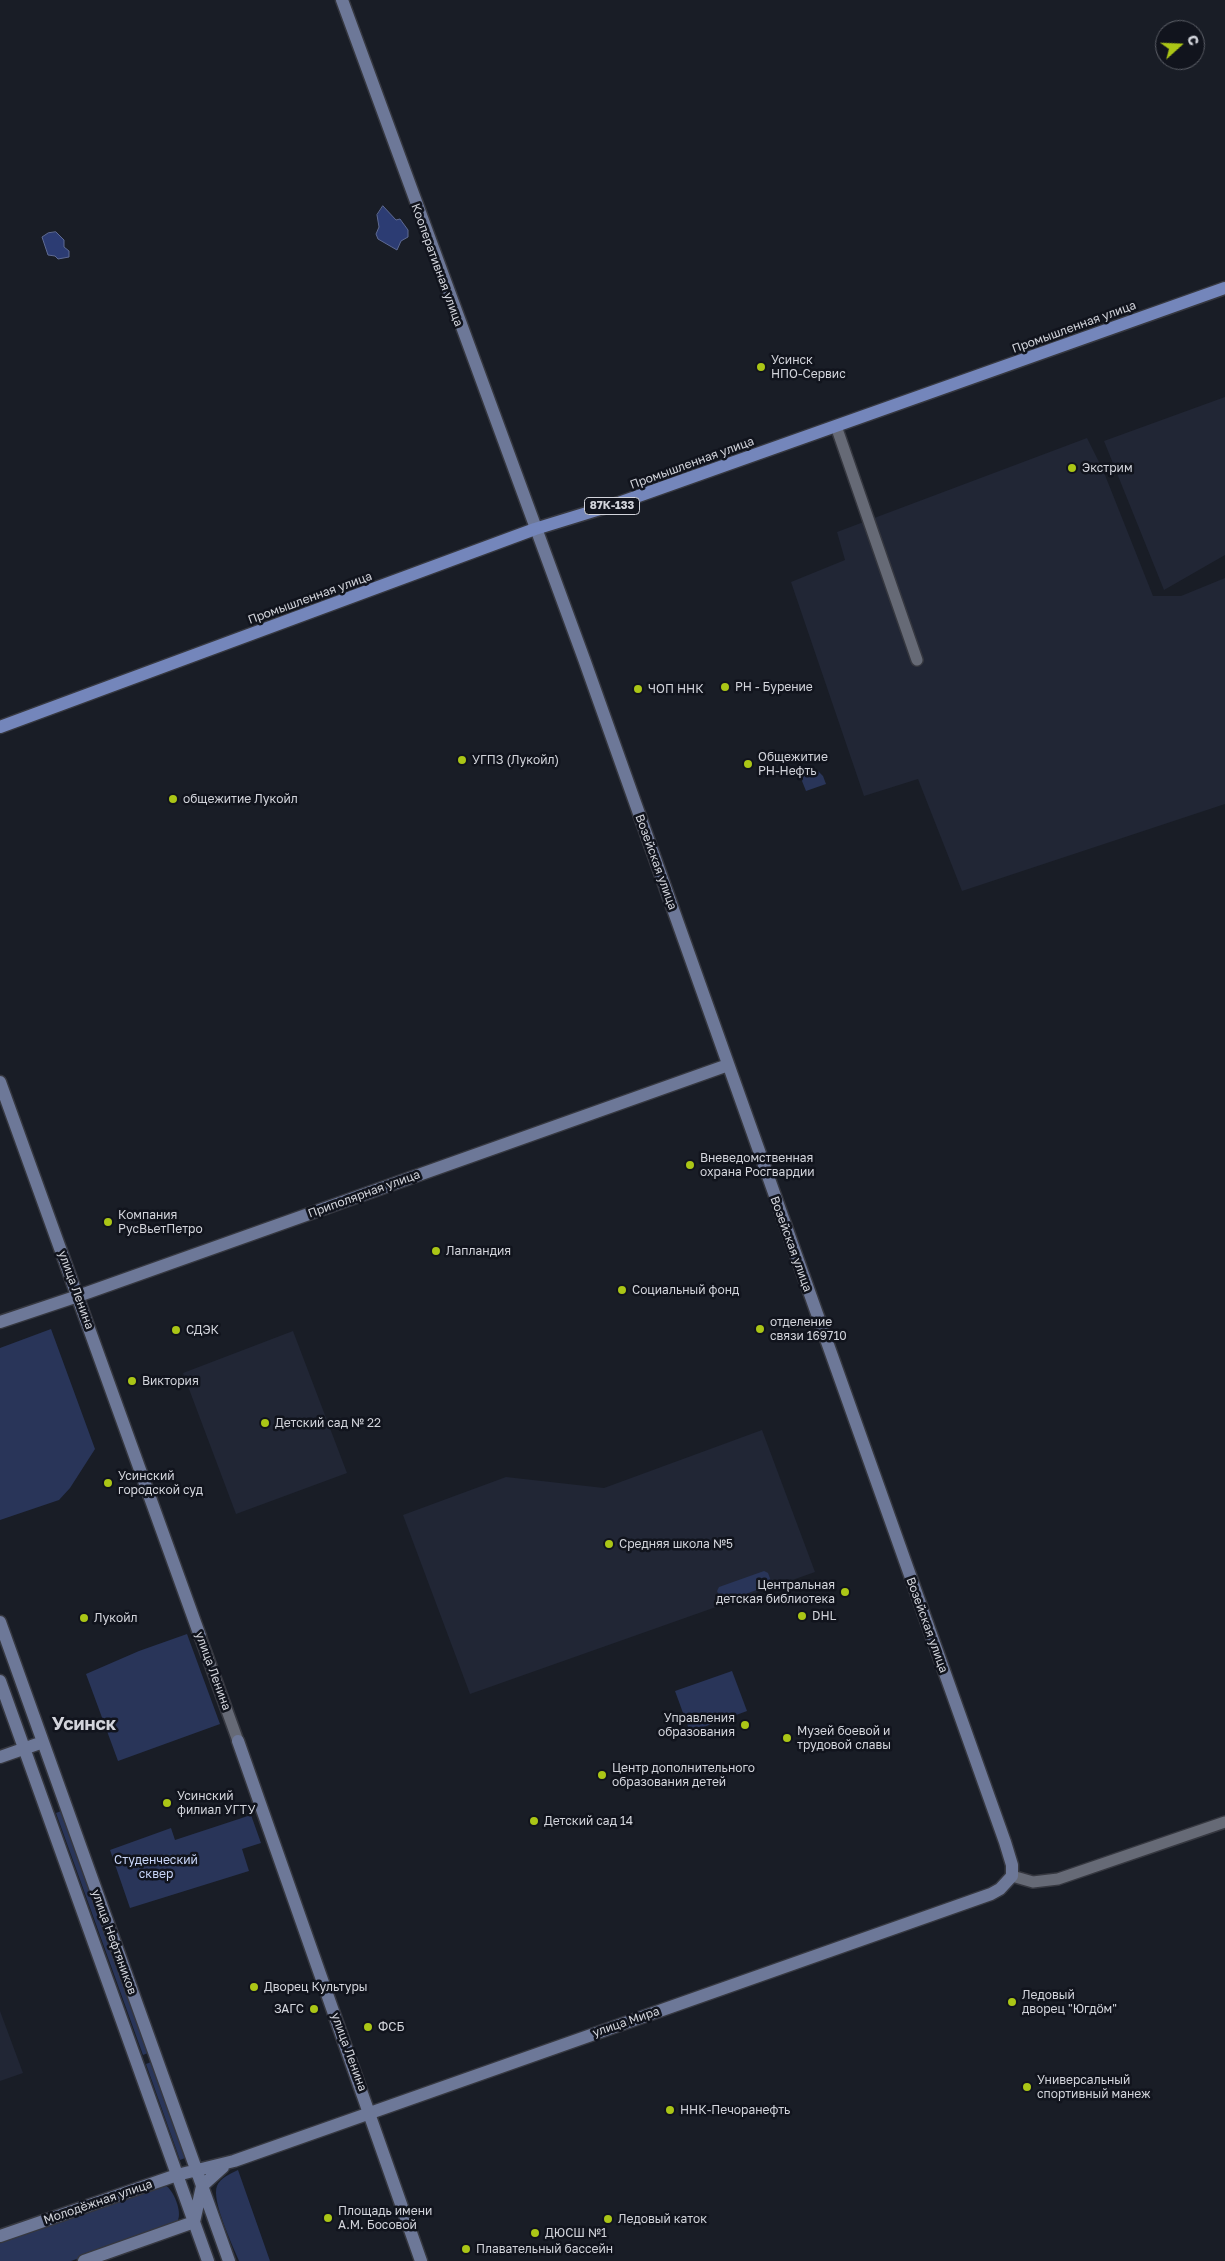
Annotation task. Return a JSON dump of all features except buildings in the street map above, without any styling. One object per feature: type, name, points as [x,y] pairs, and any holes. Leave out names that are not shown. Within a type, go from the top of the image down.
[{"type":"main road","name":"Кооперативная улица","points":[[342,0],[535,528]]},
{"type":"main road","name":"Промышленная улица","points":[[0,727],[535,528],[614,505],[1225,288]]},
{"type":"main road","name":"Возейская улица","points":[[535,528],[587,668],[1005,1842],[1012,1865],[1012,1876]]},
{"type":"main road","name":"Приполярная улица","points":[[0,1322],[728,1065]]},
{"type":"main road","name":"улица Ленина","points":[[0,1082],[200,1636]]},
{"type":"main road","name":"улица Нефтяников","points":[[0,1622],[229,2261]]},
{"type":"main road","name":"улица Нефтяников","points":[[0,1681],[208,2261]]},
{"type":"main road","name":"улица Ленина","points":[[238,1741],[371,2113],[421,2261]]},
{"type":"main road","points":[[0,1757],[43,1742]]},
{"type":"main road","name":"улица Мира","points":[[196,2170],[234,2161],[991,1894],[1007,1883],[1012,1876]]},
{"type":"main road","points":[[136,2062],[155,2055]]},
{"type":"main road","name":"улица Мира","points":[[202,2186],[215,2172],[234,2161]]},
{"type":"main road","name":"Молодёжная улица","points":[[0,2236],[177,2174],[196,2170]]},
{"type":"main road","points":[[84,2261],[194,2222],[202,2186]]},
{"type":"street","points":[[836,426],[917,660]]},
{"type":"street","name":"улица Ленина","points":[[200,1636],[238,1741]]},
{"type":"street","points":[[1012,1876],[1033,1882],[1058,1879],[1225,1822]]},
{"type":"shaded area","points":[[383,206],[396,220],[400,219],[408,230],[408,237],[401,241],[397,250],[378,239],[376,234],[379,227],[377,215]]},
{"type":"shaded area","points":[[56,232],[64,240],[64,247],[69,251],[69,257],[58,259],[55,256],[48,255],[42,237],[48,233]]},
{"type":"shaded area","points":[[1225,397],[1225,555],[1164,590],[1104,441]]},
{"type":"shaded area","points":[[1087,438],[1103,470],[1153,596],[1181,596],[1225,578],[1225,804],[962,891],[918,779],[864,796],[791,582],[845,560],[837,532]]},
{"type":"shaded area","name":"Детский сад № 22","points":[[293,1331],[347,1473],[236,1514],[183,1373]]},
{"type":"shaded area","name":"Средняя школа №5","points":[[762,1430],[815,1572],[470,1694],[403,1515],[506,1477],[604,1488]]},
{"type":"shaded area","points":[[0,2011],[23,2073],[0,2081]]},
{"type":"green space","points":[[818,771],[823,776],[826,784],[806,791],[802,781],[804,775]]},
{"type":"green space","points":[[51,1329],[95,1449],[70,1488],[59,1500],[0,1520],[0,1348]]},
{"type":"green space","points":[[764,1571],[768,1573],[771,1581],[770,1585],[724,1602],[721,1600],[717,1591],[719,1587]]},
{"type":"green space","points":[[187,1634],[220,1724],[118,1761],[86,1674],[139,1651]]},
{"type":"green space","points":[[732,1671],[747,1711],[690,1732],[675,1691]]},
{"type":"green space","points":[[61,1811],[148,2053],[143,2055],[56,1813]]},
{"type":"green space","name":"Студенческий сквер","points":[[251,1815],[261,1843],[242,1849],[249,1871],[130,1908],[110,1850],[171,1828],[175,1840]]},
{"type":"green space","points":[[151,2062],[185,2158],[180,2160],[146,2064]]},
{"type":"green space","points":[[238,2170],[270,2261],[239,2261],[220,2212],[216,2193],[218,2183]]},
{"type":"green space","points":[[165,2185],[174,2196],[179,2212],[178,2220],[170,2226],[71,2261],[0,2261],[0,2243]]},
{"type":"place","name":"Усинск НПО-Сервис","points":[[761,367]]},
{"type":"place","name":"Экстрим","points":[[1072,468]]},
{"type":"place","name":"РН - Бурение","points":[[725,687]]},
{"type":"place","name":"ЧОП ННК","points":[[638,689]]},
{"type":"place","name":"УГПЗ (Лукойл)","points":[[462,760]]},
{"type":"place","name":"Общежитие РН-Нефть","points":[[748,764]]},
{"type":"place","name":"общежитие Лукойл","points":[[173,799]]},
{"type":"place","name":"Вневедомственная охрана Росгвардии","points":[[690,1165]]},
{"type":"place","name":"Компания РусВьетПетро","points":[[108,1222]]},
{"type":"place","name":"Лапландия","points":[[436,1251]]},
{"type":"place","name":"Социальный фонд","points":[[622,1290]]},
{"type":"place","name":"отделение связи 169710","points":[[760,1329]]},
{"type":"place","name":"СДЭК","points":[[176,1330]]},
{"type":"place","name":"Виктория","points":[[132,1381]]},
{"type":"place","name":"Детский сад № 22","points":[[265,1423]]},
{"type":"place","name":"Усинский городской суд","points":[[108,1483]]},
{"type":"place","name":"Средняя школа №5","points":[[609,1544]]},
{"type":"place","name":"Центральная детская библиотека","points":[[845,1592]]},
{"type":"place","name":"DHL","points":[[802,1616]]},
{"type":"place","name":"Лукойл","points":[[84,1618]]},
{"type":"place","name":"Управления образования","points":[[745,1725]]},
{"type":"place","name":"Музей боевой и трудовой славы","points":[[787,1738]]},
{"type":"place","name":"Центр дополнительного образования детей","points":[[602,1775]]},
{"type":"place","name":"Усинский филиал УГТУ","points":[[167,1803]]},
{"type":"place","name":"Детский сад 14","points":[[534,1821]]},
{"type":"place","name":"Дворец Культуры","points":[[254,1987]]},
{"type":"place","name":"Ледовый дворец \"Югдӧм\"","points":[[1012,2002]]},
{"type":"place","name":"ЗАГС","points":[[314,2009]]},
{"type":"place","name":"ФСБ","points":[[368,2027]]},
{"type":"place","name":"Универсальный спортивный манеж","points":[[1027,2087]]},
{"type":"place","name":"ННК-Печоранефть","points":[[670,2110]]},
{"type":"place","name":"Площадь имени А.М. Босовой","points":[[328,2218]]},
{"type":"place","name":"Ледовый каток","points":[[608,2219]]},
{"type":"place","name":"ДЮСШ №1","points":[[535,2233]]},
{"type":"place","name":"Плавательный бассейн","points":[[466,2249]]},
{"type":"district","name":"Усинск","points":[[84,1724]]}]
